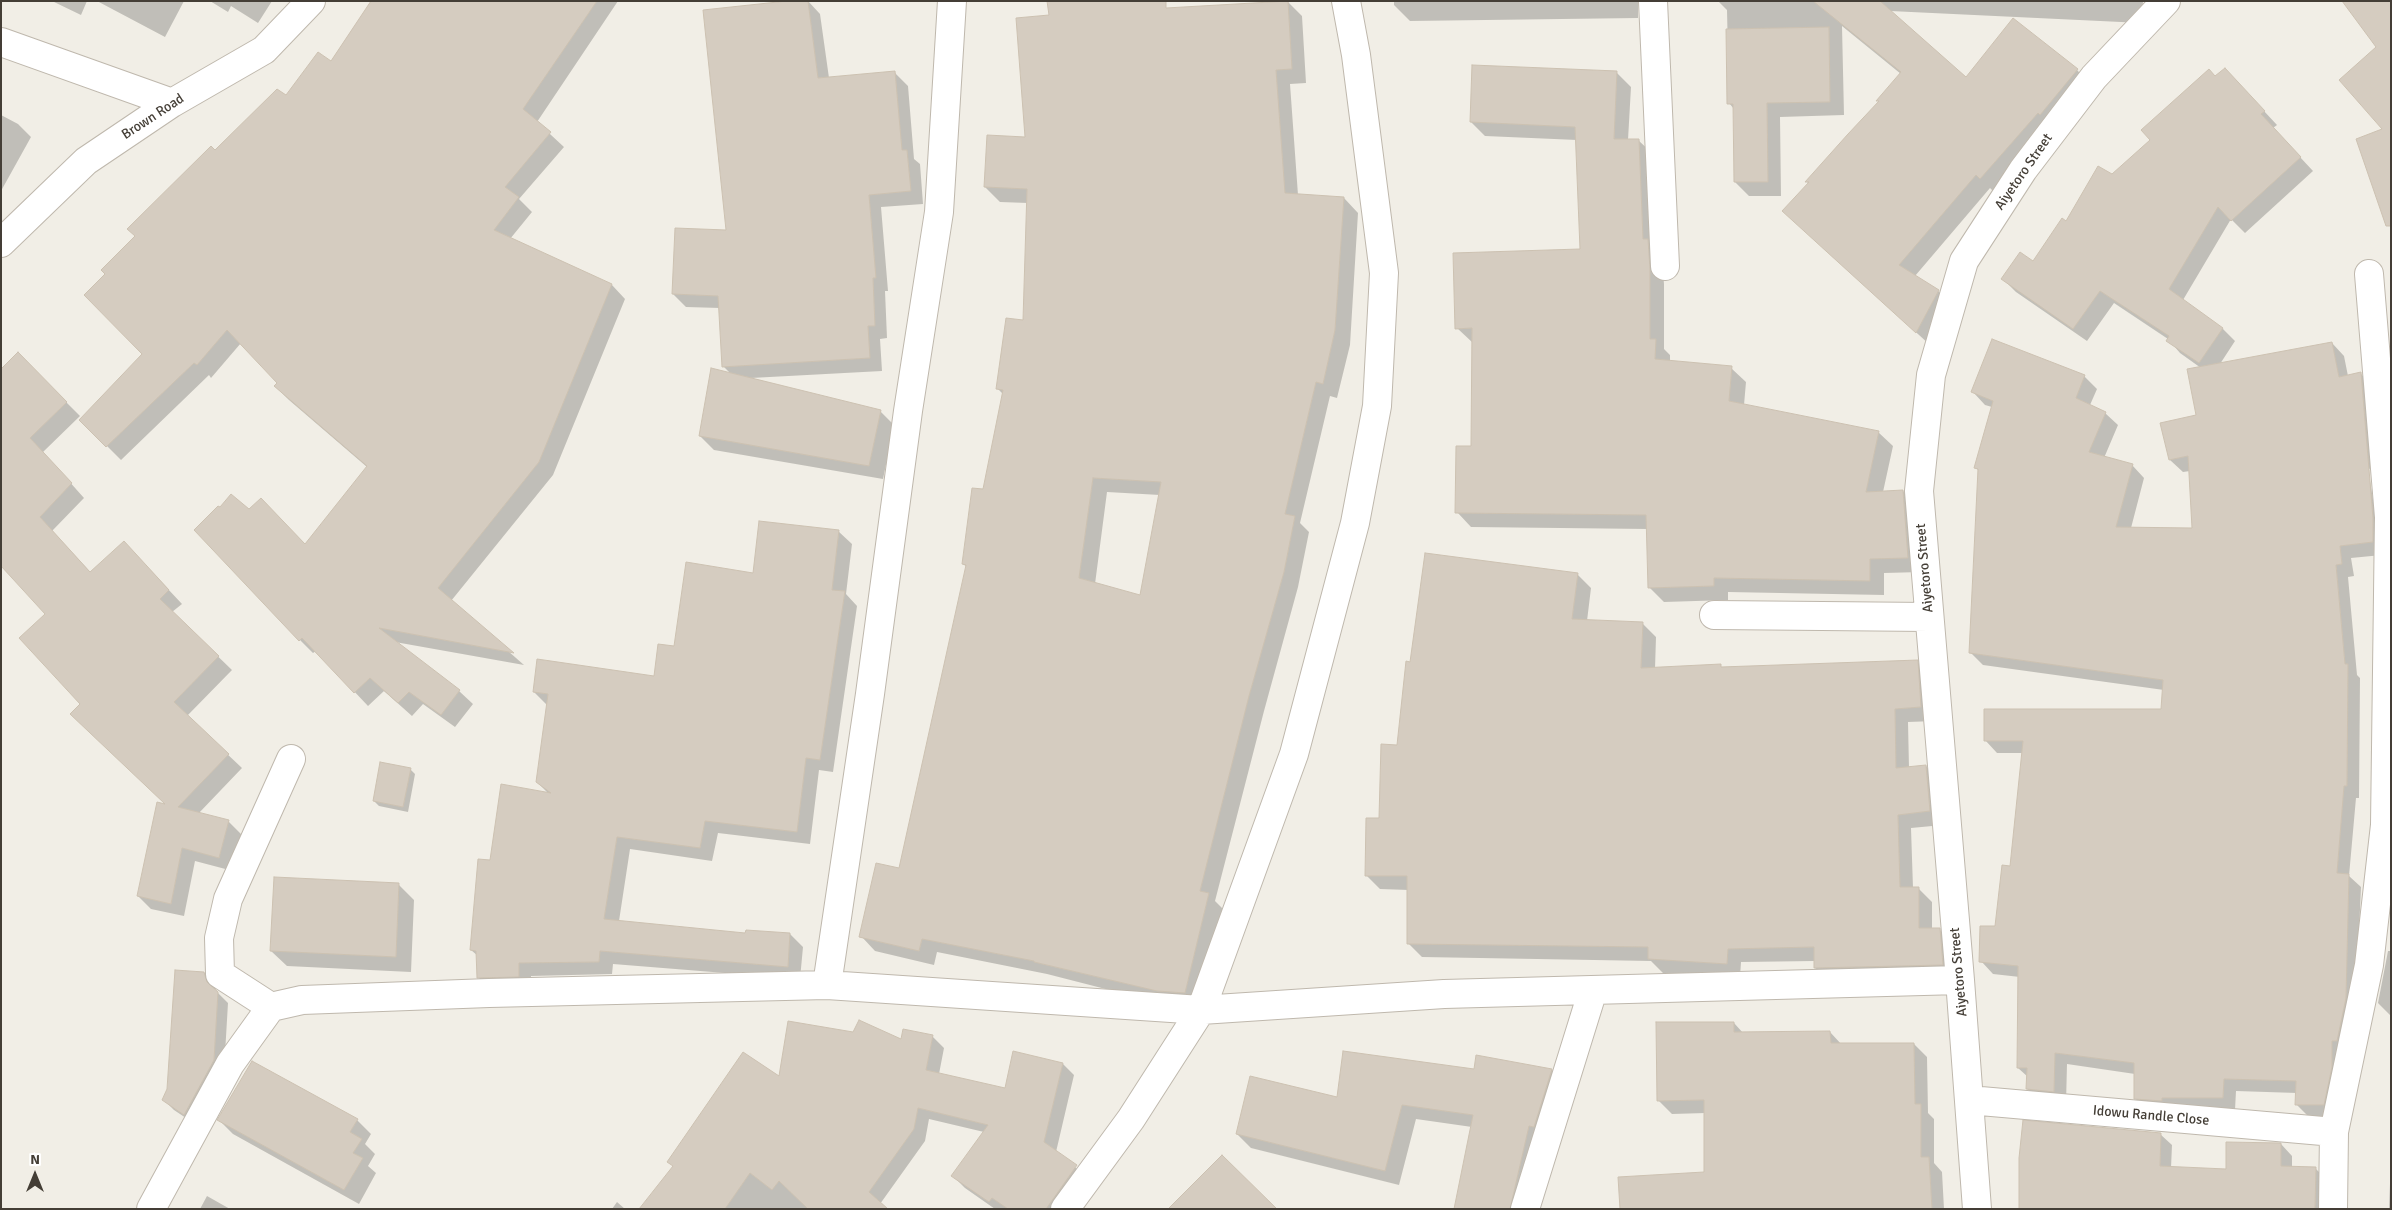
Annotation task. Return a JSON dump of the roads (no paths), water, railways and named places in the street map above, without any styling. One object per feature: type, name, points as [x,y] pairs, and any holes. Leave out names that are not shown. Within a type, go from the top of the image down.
[{"type":"street","name":"Brown Road","points":[[1,243],[86,161],[172,103],[264,50],[311,1]]},
{"type":"street","points":[[827,985],[870,694],[908,411],[939,212],[952,1]]},
{"type":"street","points":[[1065,1209],[1130,1119],[1201,1010],[1294,754],[1355,523],[1377,406],[1384,273],[1356,55],[1346,1]]},
{"type":"street","points":[[1653,1],[1665,266]]},
{"type":"street","name":"Aiyetoro Street","points":[[1977,1209],[1919,491],[1930,375],[1964,261],[2023,170],[2094,77],[2166,1]]},
{"type":"street","points":[[1,42],[172,103]]},
{"type":"street","points":[[2333,1209],[2334,1132],[2369,965],[2388,826],[2389,517],[2369,274]]},
{"type":"street","points":[[1714,615],[1929,617]]},
{"type":"street","points":[[271,1007],[220,974],[219,938],[228,900],[291,759]]},
{"type":"street","points":[[151,1209],[230,1064],[271,1007],[302,1000],[450,994],[827,985],[1201,1010],[1444,994],[1960,980]]},
{"type":"street","points":[[1525,1209],[1593,990]]},
{"type":"street","name":"Idowu Randle Close","points":[[1969,1100],[2334,1132]]}]
